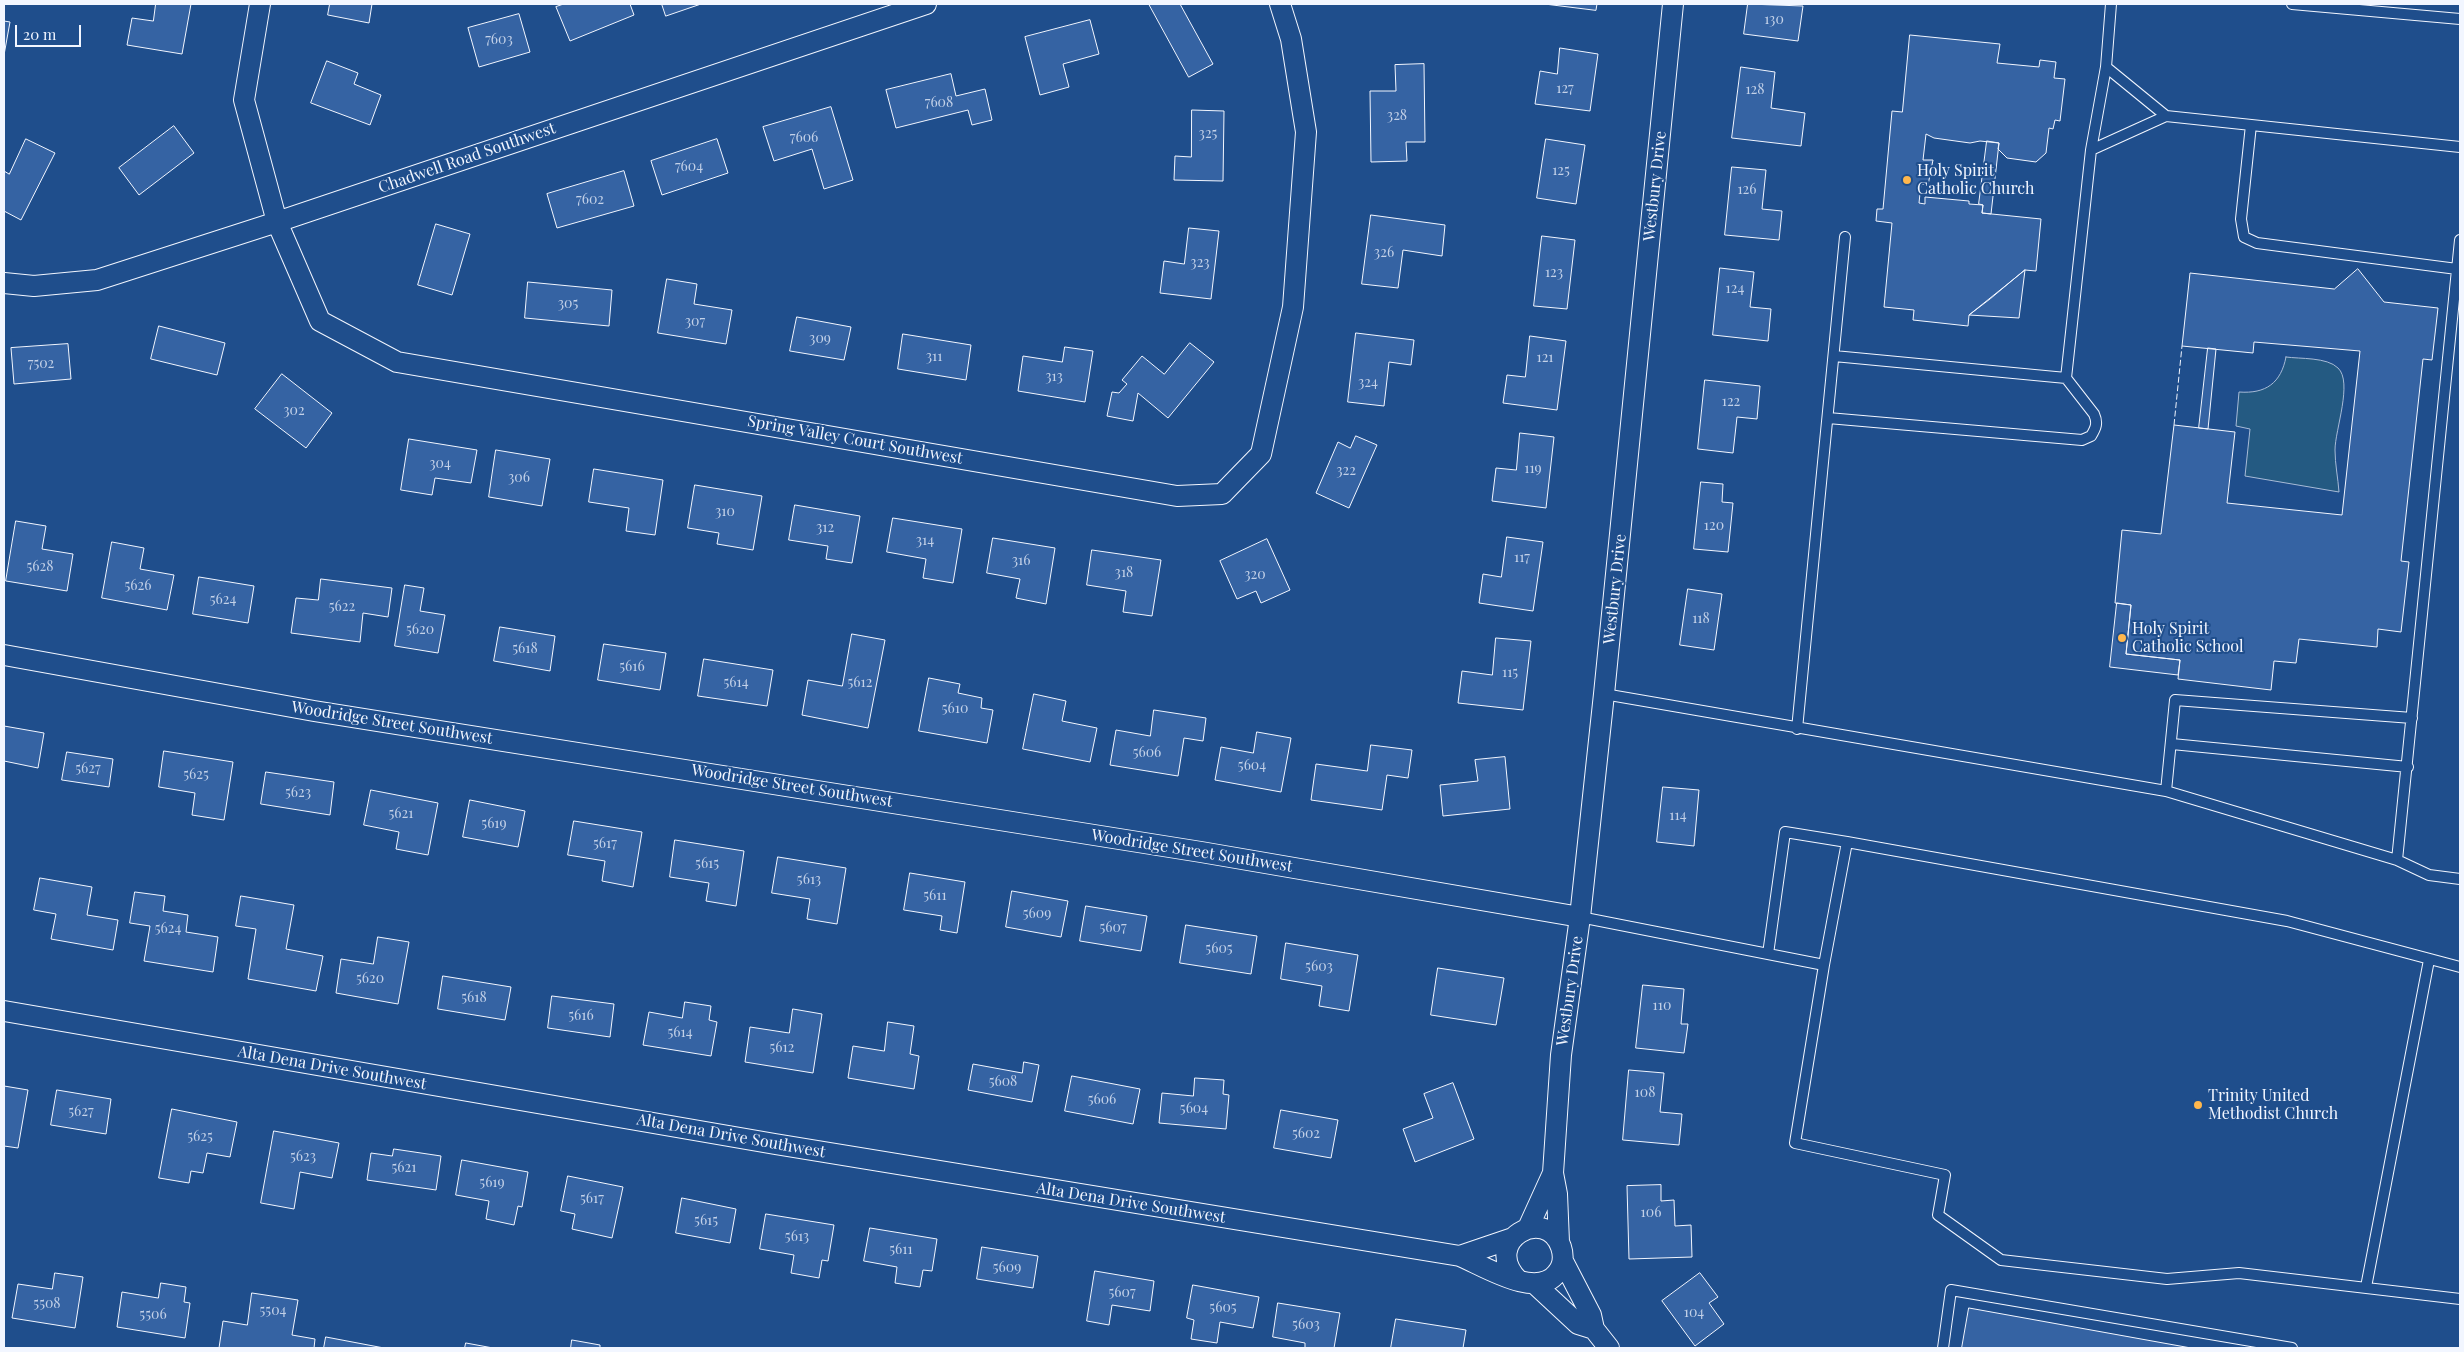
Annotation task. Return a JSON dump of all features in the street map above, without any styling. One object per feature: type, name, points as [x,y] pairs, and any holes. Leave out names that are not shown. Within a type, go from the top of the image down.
[{"type":"street","name":"Spring Valley Court Southwest","points":[[260,4],[244,100],[277,222],[320,321],[397,362],[1177,496],[1222,494],[1261,454],[1292,307],[1306,132],[1291,39],[1280,4]]},
{"type":"street","name":"Chadwell Road Southwest","points":[[4,283],[34,286],[97,280],[277,222],[926,4]]},
{"type":"street","name":"Westbury Drive","points":[[1609,1348],[1594,1329],[1591,1315],[1561,1252],[1557,1194],[1553,1173],[1561,1055],[1580,917],[1604,694],[1674,4]]},
{"type":"street","name":"Woodridge Street Southwest","points":[[4,655],[314,711],[1162,846],[1580,917]]},
{"type":"street","name":"Alta Dena Drive Southwest","points":[[4,1011],[756,1140],[1460,1256],[1527,1282]]},
{"type":"street","name":"Westbury Drive","points":[[1520,1233],[1553,1173]]},
{"type":"street","points":[[1546,1230],[1561,1252],[1554,1277],[1546,1283],[1527,1282],[1507,1264],[1506,1255],[1520,1233],[1546,1230]]},
{"type":"street","name":"Alta Dena Drive Southwest","points":[[1460,1256],[1520,1233]]},
{"type":"street","name":"Westbury Drive","points":[[1527,1282],[1578,1324],[1594,1329]]},
{"type":"lane","points":[[1828,418],[2082,440],[2091,436],[2096,426],[2094,414],[2066,378],[2091,150],[2106,67],[2111,4]]},
{"type":"lane","points":[[2292,4],[2460,20]]},
{"type":"lane","points":[[2106,67],[2166,116]]},
{"type":"lane","points":[[2091,150],[2166,116],[2460,147]]},
{"type":"lane","points":[[2252,125],[2240,219],[2244,237],[2257,243],[2457,269]]},
{"type":"lane","points":[[1797,728],[1845,237]]},
{"type":"lane","points":[[2397,860],[2408,767],[2460,240]]},
{"type":"lane","points":[[1834,356],[2066,378]]},
{"type":"lane","points":[[1604,694],[2166,791],[2397,860],[2429,875],[2460,879]]},
{"type":"lane","points":[[2166,791],[2176,700],[2412,718]]},
{"type":"lane","points":[[2172,744],[2408,767]]},
{"type":"lane","points":[[1768,954],[1785,832],[2287,921],[2460,967]]},
{"type":"lane","points":[[1847,842],[1824,965],[1795,1143],[1945,1175],[1938,1216],[2001,1260],[2167,1279],[2239,1273],[2366,1287],[2460,1300]]},
{"type":"lane","points":[[1580,917],[1824,965]]},
{"type":"lane","points":[[2366,1287],[2429,960]]},
{"type":"lane","points":[[1943,1348],[1951,1290],[2292,1348]]},
{"type":"shaded area","points":[[2286,357],[2327,362],[2338,368],[2342,375],[2344,395],[2335,450],[2339,492],[2245,476],[2250,429],[2236,426],[2239,392],[2257,391],[2271,385],[2280,374]]},
{"type":"building","points":[[156,4],[191,4],[182,54],[127,45],[132,18],[153,21]]},
{"type":"building","points":[[330,4],[372,4],[369,23],[328,15]]},
{"type":"building","points":[[564,4],[630,4],[634,15],[570,41],[556,7]]},
{"type":"building","points":[[662,4],[701,4],[666,16]]},
{"type":"building","points":[[1149,4],[1180,4],[1213,64],[1189,77]]},
{"type":"building","points":[[1545,4],[1597,4],[1596,10]]},
{"type":"building","points":[[1748,4],[1803,6],[1798,41],[1744,34]]},
{"type":"building","points":[[519,14],[530,52],[479,67],[468,28]]},
{"type":"building","points":[[1090,20],[1099,54],[1063,64],[1069,87],[1040,95],[1025,37]]},
{"type":"building","points":[[4,21],[10,22],[4,55]]},
{"type":"building","name":"Holy Spirit Catholic Church","points":[[1910,35],[2000,44],[1997,63],[2039,67],[2040,60],[2056,62],[2054,78],[2065,79],[2060,121],[2055,120],[2053,129],[2049,128],[2046,153],[2036,162],[2007,158],[1998,149],[1999,143],[1980,141],[1970,143],[1934,138],[1926,134],[1923,160],[1933,160],[1928,185],[1921,184],[1919,203],[1925,204],[1925,197],[1969,201],[1969,204],[1983,205],[1982,213],[2041,219],[2036,271],[2025,270],[1969,315],[1968,326],[1913,320],[1914,310],[1884,307],[1892,223],[1876,221],[1877,209],[1883,209],[1892,111],[1902,112]]},
{"type":"building","points":[[1560,48],[1598,54],[1590,111],[1535,104],[1540,71],[1557,74]]},
{"type":"building","points":[[327,61],[358,73],[354,84],[381,95],[370,125],[311,103]]},
{"type":"building","points":[[1424,64],[1425,142],[1406,142],[1407,161],[1371,162],[1370,91],[1396,91],[1395,65]]},
{"type":"building","points":[[1741,67],[1775,72],[1771,108],[1805,113],[1801,146],[1732,138]]},
{"type":"building","points":[[951,74],[956,96],[985,89],[992,120],[972,125],[968,110],[896,128],[886,90]]},
{"type":"building","points":[[831,107],[853,180],[824,189],[812,149],[774,161],[763,127]]},
{"type":"building","points":[[1192,110],[1224,111],[1223,181],[1174,180],[1175,156],[1191,157]]},
{"type":"building","points":[[174,126],[194,153],[139,195],[119,168]]},
{"type":"building","points":[[26,139],[55,153],[21,220],[4,211],[4,171],[9,174]]},
{"type":"building","points":[[717,139],[728,173],[662,195],[651,161]]},
{"type":"building","points":[[1546,139],[1585,145],[1576,204],[1537,198]]},
{"type":"building","points":[[1987,141],[1999,143],[1991,214],[1982,213],[1983,205],[1979,204]]},
{"type":"building","points":[[1732,167],[1766,170],[1762,209],[1782,211],[1779,240],[1725,235]]},
{"type":"building","points":[[624,171],[634,206],[557,228],[547,194]]},
{"type":"building","points":[[1371,215],[1445,225],[1442,256],[1403,250],[1398,288],[1362,284]]},
{"type":"building","points":[[436,224],[470,234],[452,295],[418,285]]},
{"type":"building","points":[[1189,228],[1219,231],[1211,299],[1160,293],[1164,261],[1184,264]]},
{"type":"building","points":[[1542,236],[1575,240],[1567,309],[1534,306]]},
{"type":"building","points":[[1720,268],[1754,272],[1750,307],[1771,309],[1768,341],[1713,335]]},
{"type":"building","points":[[2358,269],[2384,302],[2438,308],[2432,360],[2423,359],[2401,561],[2409,562],[2401,632],[2378,629],[2377,647],[2299,639],[2296,663],[2274,661],[2271,690],[2178,679],[2180,660],[2126,654],[2131,605],[2115,603],[2122,530],[2161,534],[2174,425],[2235,432],[2227,503],[2342,515],[2360,351],[2254,342],[2253,353],[2182,346],[2190,273],[2334,289]]},
{"type":"building","points":[[2025,270],[2019,318],[1969,315],[1990,299]]},
{"type":"building","points":[[667,279],[697,284],[694,304],[732,310],[726,344],[658,333]]},
{"type":"building","points":[[528,282],[612,290],[609,326],[525,318]]},
{"type":"building","points":[[797,317],[851,327],[844,360],[790,351]]},
{"type":"building","points":[[159,326],[225,343],[217,375],[151,359]]},
{"type":"building","points":[[1356,333],[1414,340],[1411,365],[1389,362],[1384,406],[1348,402]]},
{"type":"building","points":[[903,334],[971,345],[966,380],[898,369]]},
{"type":"building","points":[[1530,336],[1566,341],[1557,410],[1503,403],[1507,375],[1525,377]]},
{"type":"building","points":[[1190,343],[1214,362],[1168,418],[1138,393],[1133,421],[1107,416],[1112,392],[1119,393],[1127,384],[1122,380],[1142,356],[1164,374]]},
{"type":"building","points":[[68,344],[71,379],[14,384],[11,348]]},
{"type":"building","points":[[1065,347],[1093,351],[1085,402],[1018,391],[1023,356],[1062,362]]},
{"type":"building","points":[[2208,348],[2216,349],[2208,429],[2199,428]]},
{"type":"building","points":[[282,374],[332,413],[306,448],[255,409]]},
{"type":"building","points":[[1705,380],[1760,386],[1757,419],[1737,417],[1733,453],[1698,449]]},
{"type":"building","points":[[1520,433],[1554,437],[1546,508],[1492,501],[1496,468],[1516,470]]},
{"type":"building","points":[[1356,436],[1377,445],[1349,508],[1316,493],[1338,442],[1350,448]]},
{"type":"building","points":[[409,439],[477,450],[471,483],[435,478],[432,495],[401,490]]},
{"type":"building","points":[[496,450],[550,459],[542,506],[489,497]]},
{"type":"building","points":[[594,469],[663,480],[655,535],[626,531],[629,508],[589,502]]},
{"type":"building","points":[[1701,482],[1723,484],[1722,502],[1733,503],[1728,552],[1694,549]]},
{"type":"building","points":[[695,485],[762,496],[753,550],[717,544],[719,533],[688,528]]},
{"type":"building","points":[[795,505],[860,516],[852,563],[826,559],[828,546],[789,540]]},
{"type":"building","points":[[893,518],[962,529],[953,583],[923,578],[926,559],[887,552]]},
{"type":"building","points":[[16,521],[46,526],[42,549],[73,554],[67,591],[6,581]]},
{"type":"building","points":[[1507,537],[1543,542],[1533,611],[1479,603],[1483,574],[1501,577]]},
{"type":"building","points":[[993,538],[1055,548],[1046,604],[1016,598],[1020,579],[987,573]]},
{"type":"building","points":[[1267,539],[1290,590],[1261,603],[1256,591],[1237,599],[1220,561]]},
{"type":"building","points":[[112,542],[144,548],[140,569],[174,575],[167,610],[102,598]]},
{"type":"building","points":[[1092,550],[1161,560],[1152,616],[1123,612],[1126,591],[1087,585]]},
{"type":"building","points":[[199,577],[254,586],[248,623],[193,614]]},
{"type":"building","points":[[321,579],[392,588],[388,617],[363,613],[360,642],[291,633],[296,598],[318,600]]},
{"type":"building","points":[[405,585],[424,588],[420,611],[445,615],[438,653],[395,646]]},
{"type":"building","points":[[1688,589],[1722,594],[1714,650],[1680,645]]},
{"type":"building","points":[[2117,603],[2131,605],[2126,654],[2180,660],[2178,675],[2110,667]]},
{"type":"building","points":[[500,627],[555,636],[550,671],[494,661]]},
{"type":"building","points":[[852,634],[885,640],[868,728],[802,715],[808,680],[842,686]]},
{"type":"building","points":[[1496,638],[1531,641],[1523,710],[1458,703],[1462,671],[1492,675]]},
{"type":"building","points":[[604,644],[666,653],[660,690],[598,680]]},
{"type":"building","points":[[704,659],[773,670],[767,706],[698,696]]},
{"type":"building","points":[[929,678],[960,684],[958,693],[982,698],[981,708],[993,710],[987,743],[919,731]]},
{"type":"building","points":[[1034,694],[1066,701],[1062,721],[1097,728],[1090,762],[1023,749]]},
{"type":"building","points":[[1154,710],[1206,718],[1203,741],[1184,738],[1178,776],[1110,765],[1116,730],[1150,736]]},
{"type":"building","points":[[4,726],[44,733],[38,768],[4,761]]},
{"type":"building","points":[[1257,732],[1291,738],[1281,792],[1215,780],[1221,747],[1253,753]]},
{"type":"building","points":[[1371,745],[1412,750],[1408,778],[1387,775],[1382,810],[1311,800],[1316,764],[1367,771]]},
{"type":"building","points":[[164,751],[233,762],[224,820],[192,815],[195,793],[159,787]]},
{"type":"building","points":[[67,752],[113,759],[109,787],[62,780]]},
{"type":"building","points":[[1505,757],[1510,809],[1443,816],[1440,785],[1478,781],[1475,760]]},
{"type":"building","points":[[266,772],[334,782],[330,815],[261,804]]},
{"type":"building","points":[[1663,787],[1699,790],[1694,846],[1657,842]]},
{"type":"building","points":[[371,790],[438,803],[428,855],[396,849],[399,832],[364,825]]},
{"type":"building","points":[[470,800],[525,811],[518,847],[463,837]]},
{"type":"building","points":[[574,821],[642,832],[633,887],[602,881],[605,861],[568,855]]},
{"type":"building","points":[[675,840],[744,851],[736,906],[706,901],[709,883],[670,877]]},
{"type":"building","points":[[778,857],[846,868],[837,924],[807,919],[810,899],[772,893]]},
{"type":"building","points":[[910,873],[965,882],[957,933],[940,930],[942,916],[904,910]]},
{"type":"building","points":[[40,878],[92,887],[87,915],[118,920],[113,950],[51,939],[56,914],[34,910]]},
{"type":"building","points":[[1012,891],[1068,901],[1061,937],[1006,927]]},
{"type":"building","points":[[135,892],[165,896],[163,911],[188,915],[186,932],[218,937],[213,972],[144,961],[150,926],[130,923]]},
{"type":"building","points":[[241,896],[294,905],[286,949],[323,956],[316,991],[248,979],[256,929],[236,926]]},
{"type":"building","points":[[1086,906],[1147,916],[1141,951],[1080,941]]},
{"type":"building","points":[[1186,925],[1257,936],[1251,974],[1180,963]]},
{"type":"building","points":[[378,937],[409,942],[398,1004],[336,993],[341,959],[373,964]]},
{"type":"building","points":[[1286,943],[1358,955],[1349,1011],[1319,1006],[1322,986],[1281,979]]},
{"type":"building","points":[[1438,968],[1504,978],[1496,1025],[1431,1015]]},
{"type":"building","points":[[443,976],[511,987],[505,1020],[438,1009]]},
{"type":"building","points":[[1643,985],[1684,989],[1681,1024],[1688,1024],[1684,1053],[1636,1048]]},
{"type":"building","points":[[552,996],[614,1004],[610,1037],[548,1028]]},
{"type":"building","points":[[685,1002],[711,1006],[709,1020],[717,1022],[711,1056],[643,1045],[649,1012],[682,1018]]},
{"type":"building","points":[[793,1009],[822,1014],[813,1073],[745,1062],[750,1027],[789,1033]]},
{"type":"building","points":[[888,1022],[914,1026],[910,1054],[919,1056],[914,1089],[848,1078],[853,1046],[884,1051]]},
{"type":"building","points":[[1024,1062],[1039,1065],[1032,1102],[968,1090],[973,1064],[1022,1073]]},
{"type":"building","points":[[1629,1070],[1664,1073],[1660,1112],[1682,1114],[1679,1145],[1623,1140]]},
{"type":"building","points":[[1072,1076],[1140,1089],[1133,1124],[1065,1111]]},
{"type":"building","points":[[1195,1078],[1224,1080],[1223,1094],[1229,1095],[1226,1129],[1159,1123],[1162,1093],[1193,1096]]},
{"type":"building","points":[[1453,1083],[1474,1139],[1415,1162],[1403,1129],[1433,1118],[1424,1094]]},
{"type":"building","points":[[4,1086],[28,1090],[18,1148],[4,1146]]},
{"type":"building","points":[[57,1090],[111,1099],[106,1134],[51,1125]]},
{"type":"building","points":[[172,1109],[237,1122],[230,1157],[207,1153],[203,1173],[191,1171],[189,1183],[159,1178]]},
{"type":"building","points":[[1281,1110],[1338,1120],[1331,1158],[1274,1148]]},
{"type":"building","points":[[274,1131],[339,1143],[332,1178],[300,1172],[294,1209],[261,1203]]},
{"type":"building","points":[[394,1149],[441,1156],[436,1190],[367,1180],[371,1153],[392,1156]]},
{"type":"building","points":[[462,1160],[528,1172],[522,1207],[518,1206],[514,1225],[486,1219],[489,1201],[456,1195]]},
{"type":"building","points":[[568,1176],[623,1187],[612,1238],[572,1229],[575,1214],[561,1211]]},
{"type":"building","points":[[1661,1185],[1661,1201],[1674,1200],[1675,1226],[1691,1225],[1692,1257],[1629,1259],[1627,1186]]},
{"type":"building","points":[[682,1198],[736,1209],[730,1243],[676,1233]]},
{"type":"building","points":[[766,1214],[834,1225],[828,1261],[822,1260],[819,1278],[791,1273],[794,1255],[760,1249]]},
{"type":"building","points":[[870,1228],[937,1239],[932,1271],[923,1270],[920,1287],[895,1283],[897,1267],[864,1261]]},
{"type":"building","points":[[982,1247],[1038,1256],[1033,1288],[977,1279]]},
{"type":"building","points":[[1095,1271],[1154,1281],[1150,1311],[1112,1305],[1109,1325],[1087,1321]]},
{"type":"building","points":[[55,1273],[83,1277],[75,1328],[12,1318],[18,1284],[52,1289]]},
{"type":"building","points":[[1700,1273],[1718,1297],[1709,1303],[1724,1324],[1695,1346],[1662,1301]]},
{"type":"building","points":[[161,1283],[186,1287],[184,1302],[190,1303],[185,1338],[117,1327],[122,1292],[158,1298]]},
{"type":"building","points":[[1193,1285],[1259,1297],[1253,1328],[1220,1322],[1217,1343],[1191,1339],[1194,1320],[1187,1318]]},
{"type":"building","points":[[252,1293],[298,1300],[292,1335],[315,1339],[314,1348],[219,1348],[223,1321],[247,1325]]},
{"type":"building","points":[[1278,1303],[1340,1313],[1334,1348],[1305,1348],[1305,1343],[1273,1337]]},
{"type":"building","points":[[1969,1308],[2191,1348],[1962,1348]]},
{"type":"building","points":[[1396,1319],[1466,1330],[1463,1348],[1391,1348]]},
{"type":"building","points":[[326,1337],[384,1348],[324,1348]]},
{"type":"building","points":[[572,1340],[600,1345],[600,1348],[571,1348]]},
{"type":"building","points":[[466,1343],[493,1348],[465,1348]]},
{"type":"fence","points":[[2174,425],[2182,346]]},
{"type":"place","name":"Holy Spirit Catholic Church","points":[[1907,180]]},
{"type":"place","name":"Holy Spirit Catholic School","points":[[2122,638]]},
{"type":"place","name":"Trinity United Methodist Church","points":[[2198,1105]]}]
